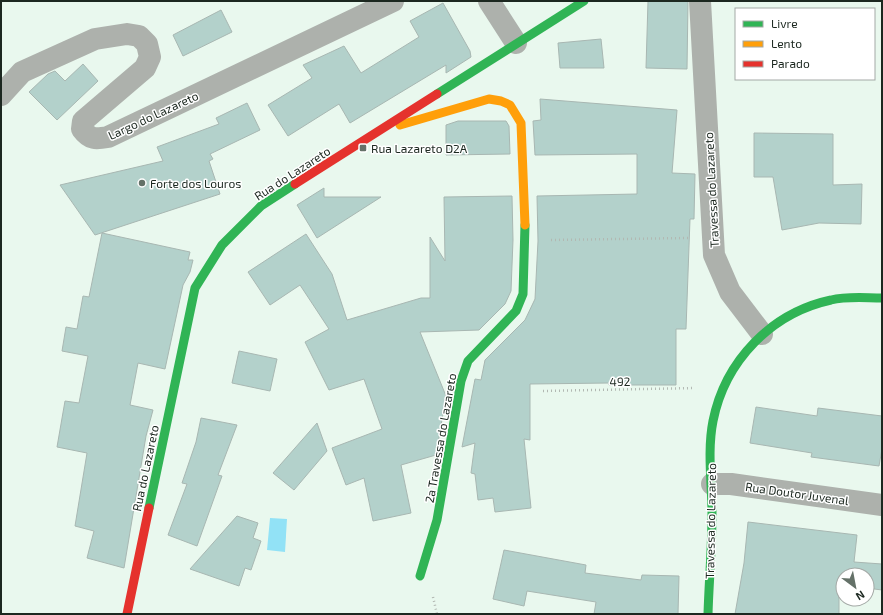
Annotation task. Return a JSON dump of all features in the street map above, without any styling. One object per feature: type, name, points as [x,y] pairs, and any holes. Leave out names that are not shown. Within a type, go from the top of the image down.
[{"type":"street","name":"Largo do Lazareto","points":[[1,95],[22,72],[82,44],[95,39],[126,34],[139,36],[147,44],[150,57],[145,68],[83,121],[82,129],[87,136],[95,140],[108,137],[393,1]]},
{"type":"street","points":[[489,1],[516,43]]},
{"type":"street","name":"Rua do Lazareto","points":[[127,614],[195,288],[222,245],[261,206],[584,1]]},
{"type":"street","name":"Travessa do Lazareto","points":[[700,1],[714,255],[730,292],[762,334],[747,349],[733,367],[723,388],[713,420],[711,441],[712,484],[708,614]]},
{"type":"street","name":"2a Travessa do Lazareto","points":[[376,132],[489,99],[504,101],[514,108],[521,123],[526,240],[523,294],[516,311],[468,361],[461,381],[437,520],[420,576]]},
{"type":"street","points":[[762,334],[785,318],[831,300],[882,298]]},
{"type":"street","name":"Rua Doutor Juvenal","points":[[712,484],[731,484],[882,505]]},
{"type":"path","points":[[526,240],[713,237]]},
{"type":"path","name":"492","points":[[543,391],[698,388]]},
{"type":"water","points":[[270,518],[287,519],[285,552],[267,550]]},
{"type":"building","points":[[648,1],[688,1],[687,69],[646,68]]},
{"type":"building","points":[[443,3],[470,51],[471,57],[446,73],[446,65],[350,123],[339,104],[288,136],[268,105],[312,78],[303,65],[344,46],[361,73],[419,37],[410,21]]},
{"type":"building","points":[[221,10],[232,32],[183,56],[173,35]]},
{"type":"building","points":[[601,39],[604,68],[560,68],[558,43]]},
{"type":"building","points":[[83,64],[98,81],[57,120],[29,92],[48,74],[55,71],[65,81]]},
{"type":"building","points":[[540,99],[677,110],[672,173],[695,174],[694,219],[690,219],[686,329],[676,329],[676,385],[609,385],[609,383],[530,384],[530,440],[524,439],[531,508],[495,512],[493,498],[478,500],[475,474],[471,473],[475,443],[462,447],[475,379],[481,380],[485,360],[525,320],[535,299],[538,241],[537,196],[637,194],[637,154],[535,155],[533,121],[541,120]]},
{"type":"building","name":"Forte dos Louros","points":[[247,103],[260,130],[210,154],[213,159],[209,161],[220,194],[95,235],[60,185],[163,161],[157,147],[219,124],[216,118]]},
{"type":"building","points":[[458,121],[506,121],[509,126],[510,154],[446,155],[446,125]]},
{"type":"building","points":[[754,133],[833,134],[833,185],[862,184],[861,224],[819,223],[782,230],[773,177],[754,177]]},
{"type":"building","points":[[324,188],[324,197],[381,197],[317,238],[297,205]]},
{"type":"building","points":[[512,196],[513,240],[511,291],[505,304],[479,330],[420,332],[446,396],[436,455],[401,465],[411,513],[373,521],[364,478],[346,485],[332,448],[382,429],[364,379],[329,390],[305,342],[329,329],[300,285],[270,305],[248,272],[306,234],[332,274],[347,320],[421,298],[430,298],[430,237],[445,261],[444,197]]},
{"type":"building","points":[[102,233],[190,252],[188,260],[193,260],[190,272],[183,285],[165,369],[138,363],[130,405],[153,410],[146,436],[124,568],[87,558],[94,531],[75,526],[87,453],[57,447],[65,401],[79,403],[88,356],[62,351],[66,327],[77,329],[83,296],[89,297]]},
{"type":"building","points":[[239,351],[277,359],[270,391],[232,383]]},
{"type":"building","points":[[756,407],[817,416],[818,408],[882,416],[882,449],[879,466],[811,457],[812,453],[750,443]]},
{"type":"building","points":[[201,418],[237,425],[218,475],[222,476],[197,546],[168,535],[187,484],[182,483],[196,442]]},
{"type":"building","points":[[317,423],[327,451],[294,490],[273,473]]},
{"type":"building","points":[[237,516],[258,523],[253,538],[261,541],[251,570],[245,568],[239,586],[190,569]]},
{"type":"building","points":[[748,522],[857,535],[854,562],[882,564],[882,590],[875,589],[875,567],[835,567],[835,607],[839,607],[839,614],[735,614],[744,563]]},
{"type":"building","points":[[504,550],[586,565],[585,573],[641,580],[642,575],[679,576],[678,614],[594,614],[596,602],[527,591],[524,606],[493,599]]},
{"type":"traffic: fast","points":[[437,94],[584,1]]},
{"type":"traffic: fast","points":[[149,508],[195,288],[222,245],[261,206],[295,184]]},
{"type":"traffic: fast","points":[[420,576],[437,520],[461,381],[468,361],[516,311],[523,294],[525,225]]},
{"type":"traffic: fast","points":[[708,614],[712,527],[710,456],[711,432],[719,399],[728,379],[740,360],[754,343],[770,328],[789,316],[809,306],[831,300],[850,298],[882,298]]},
{"type":"traffic: slow","points":[[400,125],[489,99],[501,101],[510,105],[521,123],[525,225]]},
{"type":"traffic: jam","points":[[295,184],[437,94]]},
{"type":"traffic: jam","points":[[127,614],[149,508]]},
{"type":"place","name":"Rua Lazareto D2A","points":[[363,148]]},
{"type":"place","name":"Forte dos Louros","points":[[142,183]]}]
